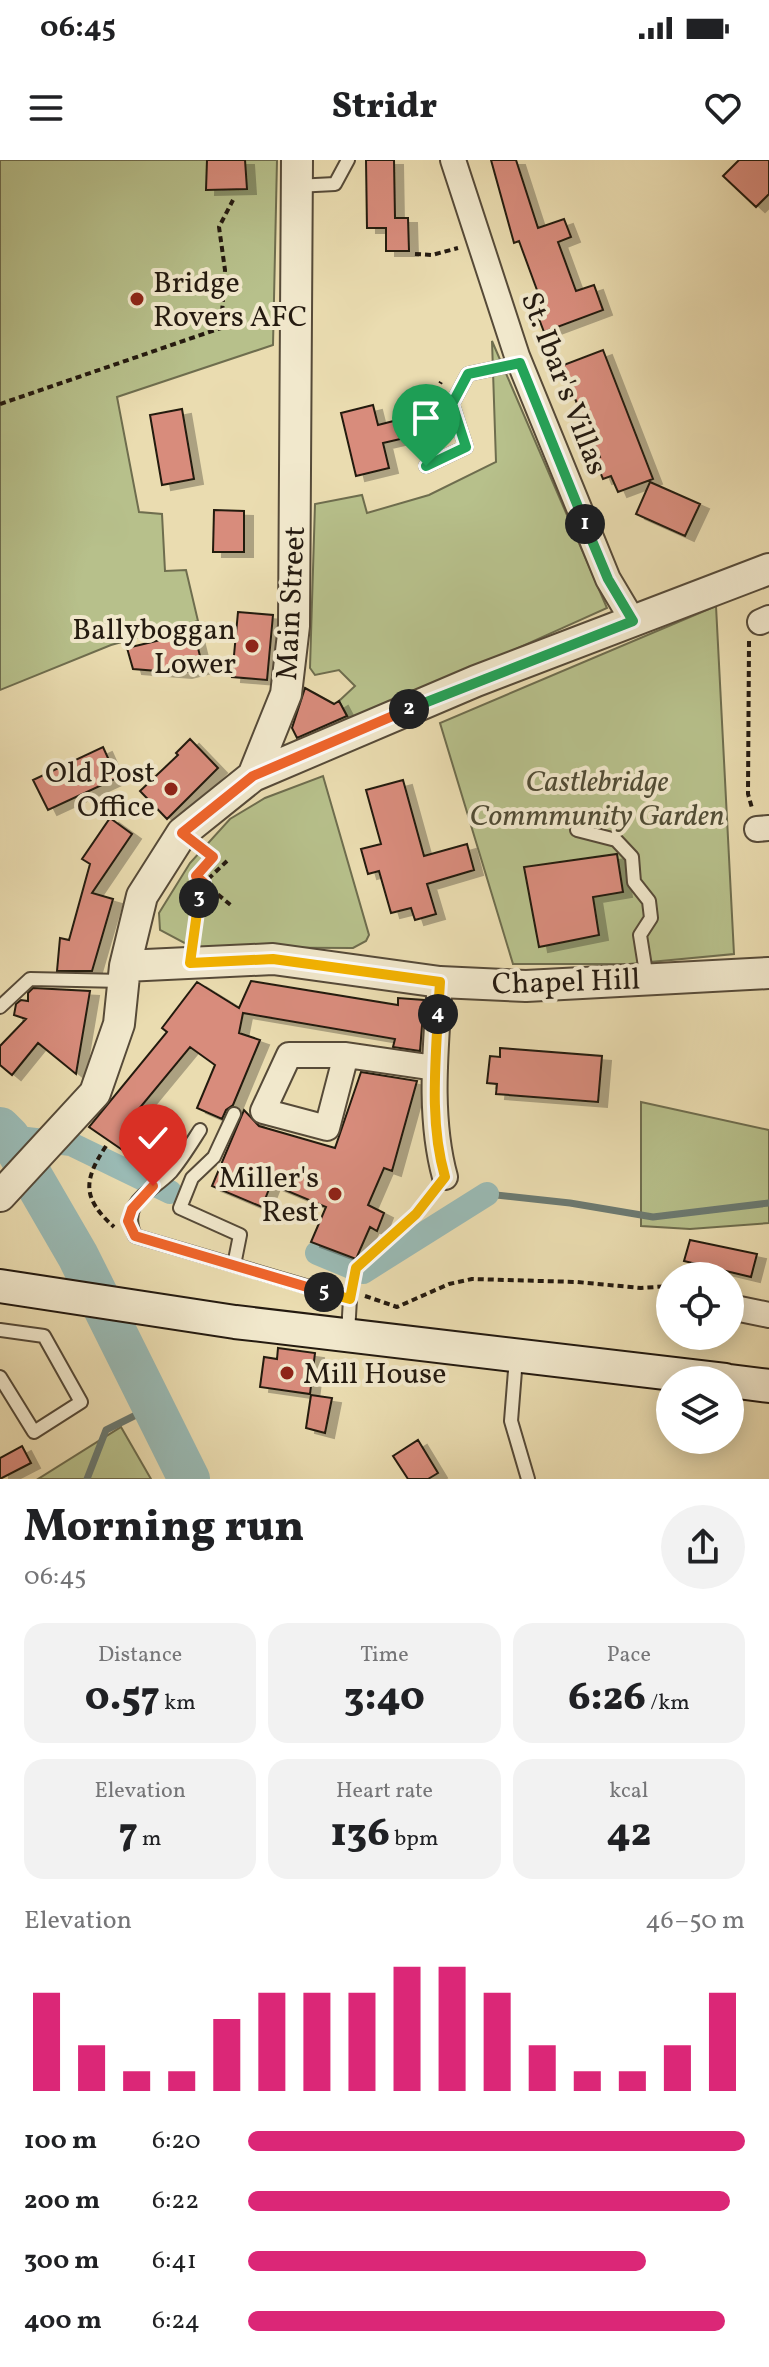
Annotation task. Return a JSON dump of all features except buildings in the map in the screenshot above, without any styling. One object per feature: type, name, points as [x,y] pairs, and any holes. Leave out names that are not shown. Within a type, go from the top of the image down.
[{"type":"main road","points":[[0,1286],[348,1336],[656,1372]]},
{"type":"main road","points":[[744,1382],[769,1386]]},
{"type":"street","name":"St. Ibar's Villas","points":[[453,160],[520,363],[608,579],[633,621]]},
{"type":"street","name":"Main Street","points":[[0,1196],[95,1093],[119,1024],[124,973],[142,896],[182,833],[253,776],[286,694],[294,626],[296,173]]},
{"type":"street","points":[[253,776],[476,681],[769,569]]},
{"type":"street","name":"Chapel Hill","points":[[124,973],[190,963],[273,959],[440,982],[526,986],[769,973]]},
{"type":"street","points":[[440,982],[435,1068],[437,1148],[445,1177]]},
{"type":"street","points":[[346,1055],[435,1068]]},
{"type":"street","points":[[744,1310],[769,1315]]},
{"type":"lane","points":[[296,173],[335,184],[348,160]]},
{"type":"lane","points":[[426,466],[466,447],[452,404],[468,374],[520,363]]},
{"type":"lane","points":[[577,830],[616,840],[632,857],[634,882],[649,901],[651,918],[640,935],[647,979]]},
{"type":"lane","points":[[0,1007],[30,979],[124,973]]},
{"type":"lane","points":[[234,1114],[214,1157],[192,1178],[180,1208],[240,1235],[234,1265]]},
{"type":"lane","points":[[200,1130],[167,1176],[132,1209],[128,1221],[135,1236],[350,1299],[348,1336]]},
{"type":"lane","points":[[0,1330],[44,1336],[81,1402],[34,1432],[0,1377]]},
{"type":"lane","points":[[516,1355],[511,1421],[528,1479]]},
{"type":"path","points":[[0,404],[221,328],[225,270],[219,227],[233,200]]},
{"type":"path","points":[[415,254],[432,255],[479,242]]},
{"type":"path","points":[[763,829],[748,794],[749,640],[764,620]]},
{"type":"path","points":[[182,833],[213,857],[196,876],[233,907]]},
{"type":"path","points":[[190,963],[196,907],[204,883],[227,861]]},
{"type":"path","points":[[105,1148],[92,1167],[91,1201],[99,1214],[116,1229],[135,1236]]},
{"type":"path","points":[[445,1177],[416,1214],[356,1268],[351,1292],[397,1307],[449,1284],[472,1279],[656,1287]]},
{"type":"green space","name":"Bridge Rovers AFC","points":[[0,160],[277,160],[273,345],[117,397],[139,512],[162,514],[165,571],[186,570],[198,621],[111,645],[0,690]]},
{"type":"green space","points":[[492,341],[607,608],[351,723],[339,701],[355,686],[339,670],[315,675],[310,668],[315,504],[362,495],[367,513],[429,495],[496,462]]},
{"type":"green space","name":"Castlebridge Commmunity Garden","points":[[716,606],[734,954],[629,964],[513,964],[440,723]]},
{"type":"green space","points":[[323,776],[369,935],[366,941],[353,948],[192,947],[160,930],[159,913],[190,863],[230,819],[265,798]]},
{"type":"green space","points":[[641,1102],[769,1130],[769,1223],[690,1229],[641,1226]]},
{"type":"green space","points":[[121,1427],[151,1479],[38,1479]]},
{"type":"waterway","points":[[0,1128],[9,1137],[78,1256],[189,1479]]},
{"type":"waterway","points":[[9,1137],[71,1144],[170,1192]]},
{"type":"waterway","points":[[487,1194],[570,1203],[653,1217],[769,1203]]},
{"type":"waterway","points":[[317,1253],[363,1272],[487,1194]]},
{"type":"waterway","points":[[87,1479],[106,1430],[154,1406]]},
{"type":"place","name":"Bridge Rovers AFC","points":[[137,299]]},
{"type":"place","name":"Ballyboggan Lower","points":[[252,646]]},
{"type":"place","name":"Old Post Office","points":[[171,789]]},
{"type":"place","name":"Miller's Rest","points":[[335,1194]]},
{"type":"place","name":"Mill House","points":[[287,1373]]},
{"type":"route","points":[[153,1186],[132,1209],[128,1221],[135,1236],[350,1299],[356,1268],[416,1214],[445,1177],[437,1148],[435,1068],[440,982],[273,959],[190,963],[196,907],[204,883],[196,876],[213,857],[182,833],[253,776],[476,681],[633,621],[608,579],[520,363],[468,374],[452,404],[466,447],[426,466]]}]
